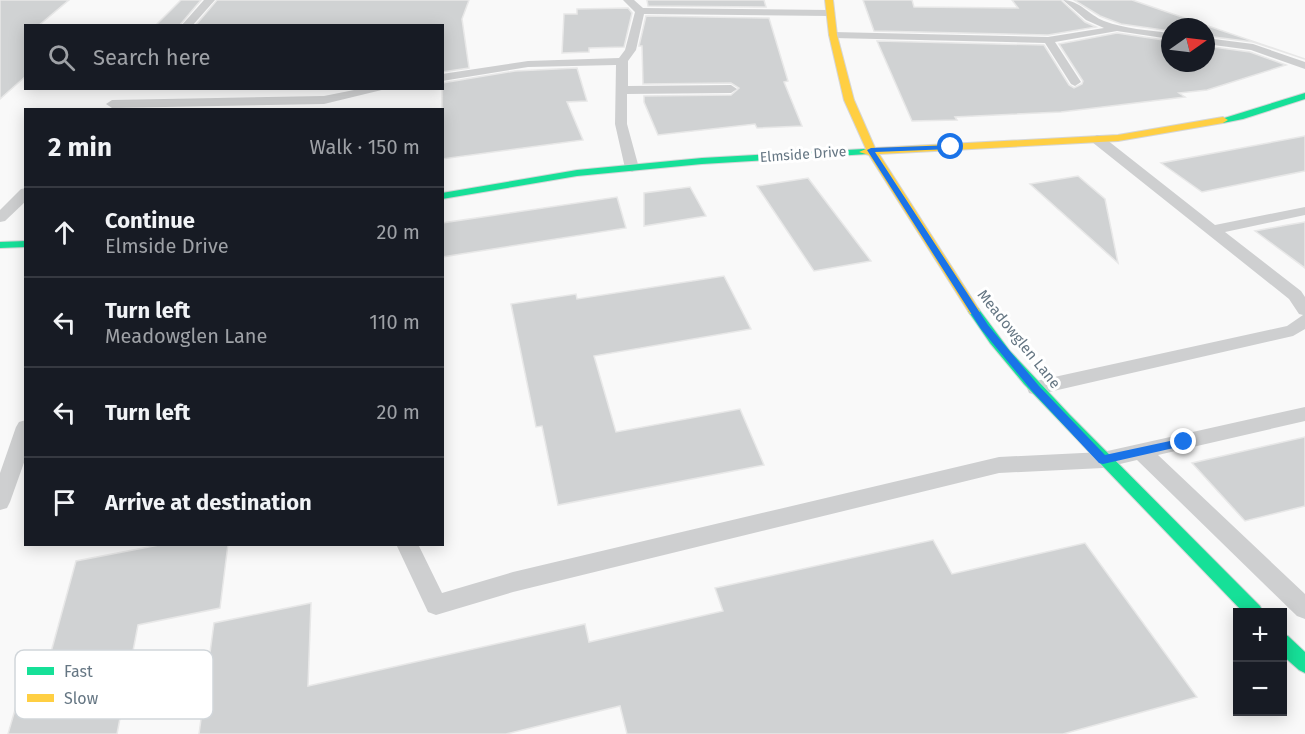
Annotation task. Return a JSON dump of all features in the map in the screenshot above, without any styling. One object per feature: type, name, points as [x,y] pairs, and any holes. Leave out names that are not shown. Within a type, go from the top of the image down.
[{"type":"street","name":"Meadowglen Lane","points":[[830,6],[833,35],[849,100],[871,150],[984,327],[1036,388],[1103,460],[1250,608]]},
{"type":"street","name":"Elmside Drive","points":[[444,196],[577,173],[702,161],[1118,138],[1240,117],[1305,96]]},
{"type":"street","points":[[0,245],[24,244]]},
{"type":"street","points":[[1287,647],[1305,664]]},
{"type":"lane","points":[[188,24],[210,0]]},
{"type":"lane","points":[[628,0],[640,11],[830,6]]},
{"type":"lane","points":[[1068,0],[1090,20],[1113,29],[1161,35]]},
{"type":"lane","points":[[632,168],[621,124],[622,61],[630,50],[640,11]]},
{"type":"lane","points":[[833,35],[1048,40],[1113,29]]},
{"type":"lane","points":[[1048,40],[1076,82]]},
{"type":"lane","points":[[1215,42],[1253,47],[1305,66]]},
{"type":"lane","points":[[444,78],[528,64],[622,61]]},
{"type":"lane","points":[[621,90],[731,89]]},
{"type":"lane","points":[[109,107],[124,90]]},
{"type":"lane","points":[[109,107],[324,100],[374,90]]},
{"type":"lane","points":[[1097,140],[1295,295],[1305,310]]},
{"type":"lane","points":[[0,218],[24,194]]},
{"type":"lane","points":[[1212,230],[1305,211]]},
{"type":"lane","points":[[1036,388],[1293,330],[1305,321]]},
{"type":"lane","points":[[407,546],[436,605],[513,582],[999,465],[1103,460],[1305,414]]},
{"type":"lane","points":[[0,502],[24,433]]},
{"type":"lane","points":[[1141,451],[1305,609]]},
{"type":"building","points":[[0,0],[69,0],[40,24],[24,24],[24,78],[0,99]]},
{"type":"building","points":[[181,0],[201,0],[181,24],[157,24]]},
{"type":"building","points":[[217,0],[469,0],[462,19],[469,68],[444,72],[444,24],[197,24]]},
{"type":"building","points":[[647,0],[764,0],[766,7],[648,6]]},
{"type":"building","points":[[863,0],[912,0],[914,7],[1018,8],[1012,0],[1061,0],[1085,22],[1096,27],[1048,35],[874,31]]},
{"type":"building","points":[[1074,0],[1132,0],[1185,18],[1161,18],[1161,30],[1121,24],[1100,16]]},
{"type":"building","points":[[628,8],[632,13],[624,47],[589,48],[589,52],[562,53],[564,14],[577,14],[577,9]]},
{"type":"building","points":[[646,16],[769,18],[788,81],[784,82],[802,126],[757,128],[755,124],[658,135],[644,102],[644,96],[731,95],[739,88],[731,83],[643,84],[642,46],[639,46]]},
{"type":"building","points":[[1215,28],[1305,59],[1253,42],[1215,37]]},
{"type":"building","points":[[1117,33],[1161,40],[1161,72],[1215,72],[1215,47],[1250,52],[1286,65],[1207,90],[1179,93],[1185,97],[1061,112],[912,121],[877,41],[1044,45],[1069,85],[1074,88],[1083,81],[1059,44]]},
{"type":"building","points":[[577,68],[587,101],[567,102],[583,140],[444,159],[442,90],[444,90],[444,83],[515,71]]},
{"type":"building","points":[[1305,136],[1305,171],[1202,192],[1161,163]]},
{"type":"building","points":[[1078,176],[1105,199],[1118,263],[1030,184]]},
{"type":"building","points":[[808,178],[871,261],[814,271],[757,186]]},
{"type":"building","points":[[690,187],[706,216],[644,226],[644,193]]},
{"type":"building","points":[[617,197],[626,228],[444,257],[444,223]]},
{"type":"building","points":[[1305,222],[1305,268],[1255,231],[1287,225]]},
{"type":"building","points":[[724,276],[751,329],[594,356],[616,432],[740,409],[764,465],[558,505],[542,426],[536,427],[511,304],[576,294],[577,299]]},
{"type":"building","points":[[1305,437],[1305,506],[1245,521],[1192,463]]},
{"type":"building","points":[[933,540],[952,574],[1085,543],[1197,697],[1063,734],[627,734],[620,706],[506,734],[199,734],[201,719],[213,719],[213,650],[210,650],[214,623],[311,603],[308,686],[585,624],[589,642],[723,611],[715,588]]},
{"type":"building","points":[[154,546],[228,546],[220,608],[138,625],[133,650],[52,650],[76,561]]},
{"type":"building","points":[[15,710],[15,719],[120,719],[117,734],[8,734]]},
{"type":"traffic: fast","points":[[1223,120],[1240,117],[1305,96]]},
{"type":"traffic: fast","points":[[444,196],[577,173],[702,161],[864,152]]},
{"type":"traffic: fast","points":[[0,245],[24,244]]},
{"type":"traffic: fast","points":[[974,311],[1006,354],[1065,419],[1250,608]]},
{"type":"traffic: fast","points":[[1287,647],[1305,664]]},
{"type":"traffic: slow","points":[[829,0],[833,35],[849,100],[871,150],[974,311]]},
{"type":"traffic: slow","points":[[864,152],[1118,138],[1223,120]]},
{"type":"route","points":[[951,147],[871,150],[984,327],[1036,388],[1103,460],[1184,442]]}]
